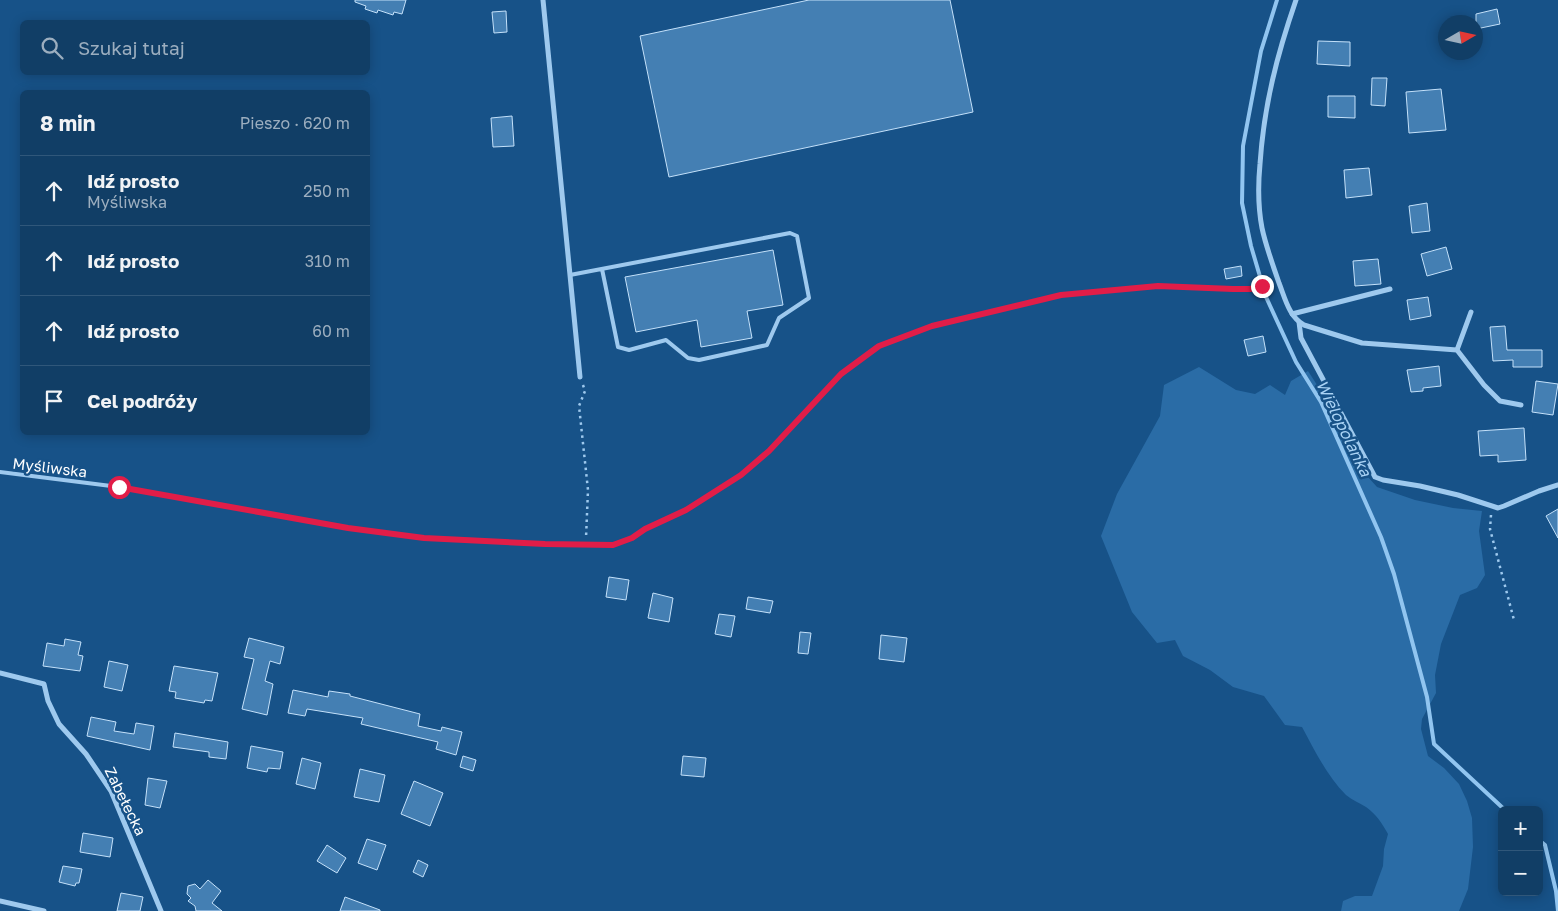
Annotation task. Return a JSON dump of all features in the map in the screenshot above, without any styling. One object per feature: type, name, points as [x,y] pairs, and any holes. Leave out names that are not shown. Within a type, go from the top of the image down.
[{"type":"street","points":[[543,0],[580,377]]},
{"type":"street","points":[[1296,0],[1269,90],[1262,133],[1258,186],[1262,228],[1272,264],[1292,314],[1299,322],[1362,343],[1457,350],[1500,401],[1521,405]]},
{"type":"street","points":[[1292,314],[1390,288]]},
{"type":"street","points":[[1457,350],[1471,312]]},
{"type":"street","points":[[1299,322],[1301,338],[1375,477],[1458,495],[1501,508],[1539,491],[1558,485]]},
{"type":"street","name":"Zabełecka","points":[[0,673],[44,684],[48,701],[60,724],[86,754],[111,791],[161,911]]},
{"type":"street","points":[[0,901],[44,911]]},
{"type":"lane","points":[[570,275],[790,232],[797,236],[808,298],[779,318],[767,346],[699,360],[688,358],[666,340],[629,350],[618,347],[602,269]]},
{"type":"lane","name":"Myśliwska","points":[[0,472],[119,487],[348,528],[424,538],[603,545]]},
{"type":"path","points":[[603,545],[613,545],[632,538],[645,529],[686,510],[741,475],[769,451],[841,374],[879,346],[932,326],[1061,295],[1158,286],[1250,289],[1274,283]]},
{"type":"path","points":[[580,377],[585,391],[579,406],[588,490],[586,545]]},
{"type":"path","points":[[1494,507],[1490,517],[1490,529],[1514,620]]},
{"type":"shaded area","points":[[1199,367],[1236,390],[1255,394],[1270,385],[1285,395],[1291,381],[1308,371],[1319,388],[1358,466],[1377,487],[1415,500],[1453,508],[1482,511],[1479,531],[1485,575],[1477,588],[1460,595],[1441,644],[1435,675],[1436,693],[1422,719],[1421,729],[1428,756],[1444,768],[1459,784],[1472,818],[1473,847],[1468,889],[1459,911],[1341,911],[1343,901],[1355,896],[1372,896],[1383,866],[1384,849],[1388,834],[1381,822],[1370,810],[1348,797],[1339,788],[1322,763],[1302,727],[1285,725],[1264,696],[1233,687],[1210,670],[1183,656],[1175,640],[1157,643],[1132,612],[1101,536],[1117,494],[1160,416],[1164,385]]},
{"type":"building","points":[[355,0],[406,0],[402,14],[394,12],[393,15],[378,10],[377,13],[365,9],[366,6],[355,2]]},
{"type":"building","points":[[809,0],[950,0],[973,112],[669,177],[640,36]]},
{"type":"building","points":[[1497,9],[1500,24],[1483,28],[1483,15],[1476,14]]},
{"type":"building","points":[[506,11],[507,32],[494,33],[492,12]]},
{"type":"building","points":[[1318,41],[1350,42],[1350,66],[1317,64]]},
{"type":"building","points":[[1372,78],[1387,78],[1385,106],[1371,105]]},
{"type":"building","points":[[1441,89],[1446,130],[1409,133],[1406,92]]},
{"type":"building","points":[[1328,96],[1355,96],[1355,118],[1328,117]]},
{"type":"building","points":[[512,116],[514,146],[493,147],[491,118]]},
{"type":"building","points":[[1369,168],[1372,195],[1346,198],[1344,170]]},
{"type":"building","points":[[1427,203],[1430,231],[1412,233],[1409,206]]},
{"type":"building","points":[[1446,247],[1452,269],[1427,276],[1421,254]]},
{"type":"building","points":[[773,250],[783,305],[747,311],[752,338],[701,347],[697,320],[636,332],[625,277]]},
{"type":"building","points":[[1378,259],[1381,284],[1355,286],[1353,261]]},
{"type":"building","points":[[1241,266],[1242,276],[1226,279],[1224,269]]},
{"type":"building","points":[[1428,297],[1431,316],[1410,320],[1407,300]]},
{"type":"building","points":[[1505,326],[1507,350],[1542,350],[1542,367],[1513,367],[1513,360],[1493,361],[1490,327]]},
{"type":"building","points":[[1263,336],[1266,352],[1248,356],[1244,340]]},
{"type":"building","points":[[1439,366],[1441,386],[1423,388],[1423,391],[1411,392],[1407,370]]},
{"type":"building","points":[[1536,381],[1558,384],[1553,415],[1532,412]]},
{"type":"building","points":[[1524,428],[1526,460],[1498,462],[1498,455],[1480,456],[1478,431]]},
{"type":"building","points":[[1558,509],[1558,538],[1546,516]]},
{"type":"building","points":[[609,577],[629,580],[626,600],[606,597]]},
{"type":"building","points":[[653,593],[673,598],[669,622],[648,618]]},
{"type":"building","points":[[748,597],[773,601],[770,613],[746,609]]},
{"type":"building","points":[[719,614],[735,616],[731,637],[715,634]]},
{"type":"building","points":[[800,632],[811,633],[808,654],[798,653]]},
{"type":"building","points":[[881,635],[907,638],[904,662],[879,659]]},
{"type":"building","points":[[249,638],[284,647],[280,664],[270,661],[265,681],[273,684],[267,715],[242,709],[254,659],[244,657]]},
{"type":"building","points":[[65,639],[81,642],[78,655],[83,656],[80,671],[43,666],[47,643],[64,646]]},
{"type":"building","points":[[109,661],[128,665],[122,691],[104,687]]},
{"type":"building","points":[[174,666],[218,673],[212,701],[205,700],[204,703],[175,698],[176,692],[169,691]]},
{"type":"building","points":[[293,690],[328,697],[329,691],[350,694],[350,696],[420,714],[418,726],[441,731],[442,727],[462,732],[456,755],[436,749],[438,742],[361,724],[363,718],[307,709],[305,716],[288,713]]},
{"type":"building","points":[[91,717],[116,722],[114,731],[134,734],[136,723],[154,726],[150,750],[87,736]]},
{"type":"building","points":[[175,733],[228,742],[226,759],[209,757],[209,752],[173,747]]},
{"type":"building","points":[[251,746],[283,752],[280,769],[268,768],[267,772],[247,768]]},
{"type":"building","points":[[463,756],[476,760],[473,771],[460,767]]},
{"type":"building","points":[[683,756],[706,758],[704,777],[681,775]]},
{"type":"building","points":[[302,758],[321,763],[315,789],[296,784]]},
{"type":"building","points":[[360,769],[385,775],[379,802],[354,797]]},
{"type":"building","points":[[148,778],[167,781],[160,808],[145,805]]},
{"type":"building","points":[[414,781],[443,793],[430,826],[401,814]]},
{"type":"building","points":[[83,833],[113,838],[110,857],[80,852]]},
{"type":"building","points":[[367,839],[386,845],[377,870],[358,863]]},
{"type":"building","points":[[327,845],[346,858],[337,873],[317,861]]},
{"type":"building","points":[[418,860],[428,865],[423,877],[413,872]]},
{"type":"building","points":[[63,866],[82,869],[79,883],[76,883],[75,886],[59,882]]},
{"type":"building","points":[[208,880],[221,891],[212,903],[222,911],[196,911],[195,906],[188,901],[191,898],[187,894],[188,886],[195,884],[200,889]]},
{"type":"building","points":[[121,893],[143,897],[140,911],[117,911]]},
{"type":"building","points":[[345,897],[380,910],[380,911],[340,911]]},
{"type":"waterway","name":"Wielopolanka","points":[[1277,0],[1261,51],[1243,146],[1242,203],[1251,246],[1266,297],[1296,362],[1321,402],[1381,537],[1394,574],[1427,697],[1434,744],[1501,806]]},
{"type":"waterway","name":"Wielopolanka","points":[[1543,843],[1556,891],[1558,911]]},
{"type":"route","points":[[119,487],[348,528],[424,538],[545,544],[613,545],[632,538],[645,529],[686,510],[741,475],[769,451],[841,374],[879,346],[932,326],[1061,295],[1158,286],[1233,289],[1250,289],[1262,286]]}]
